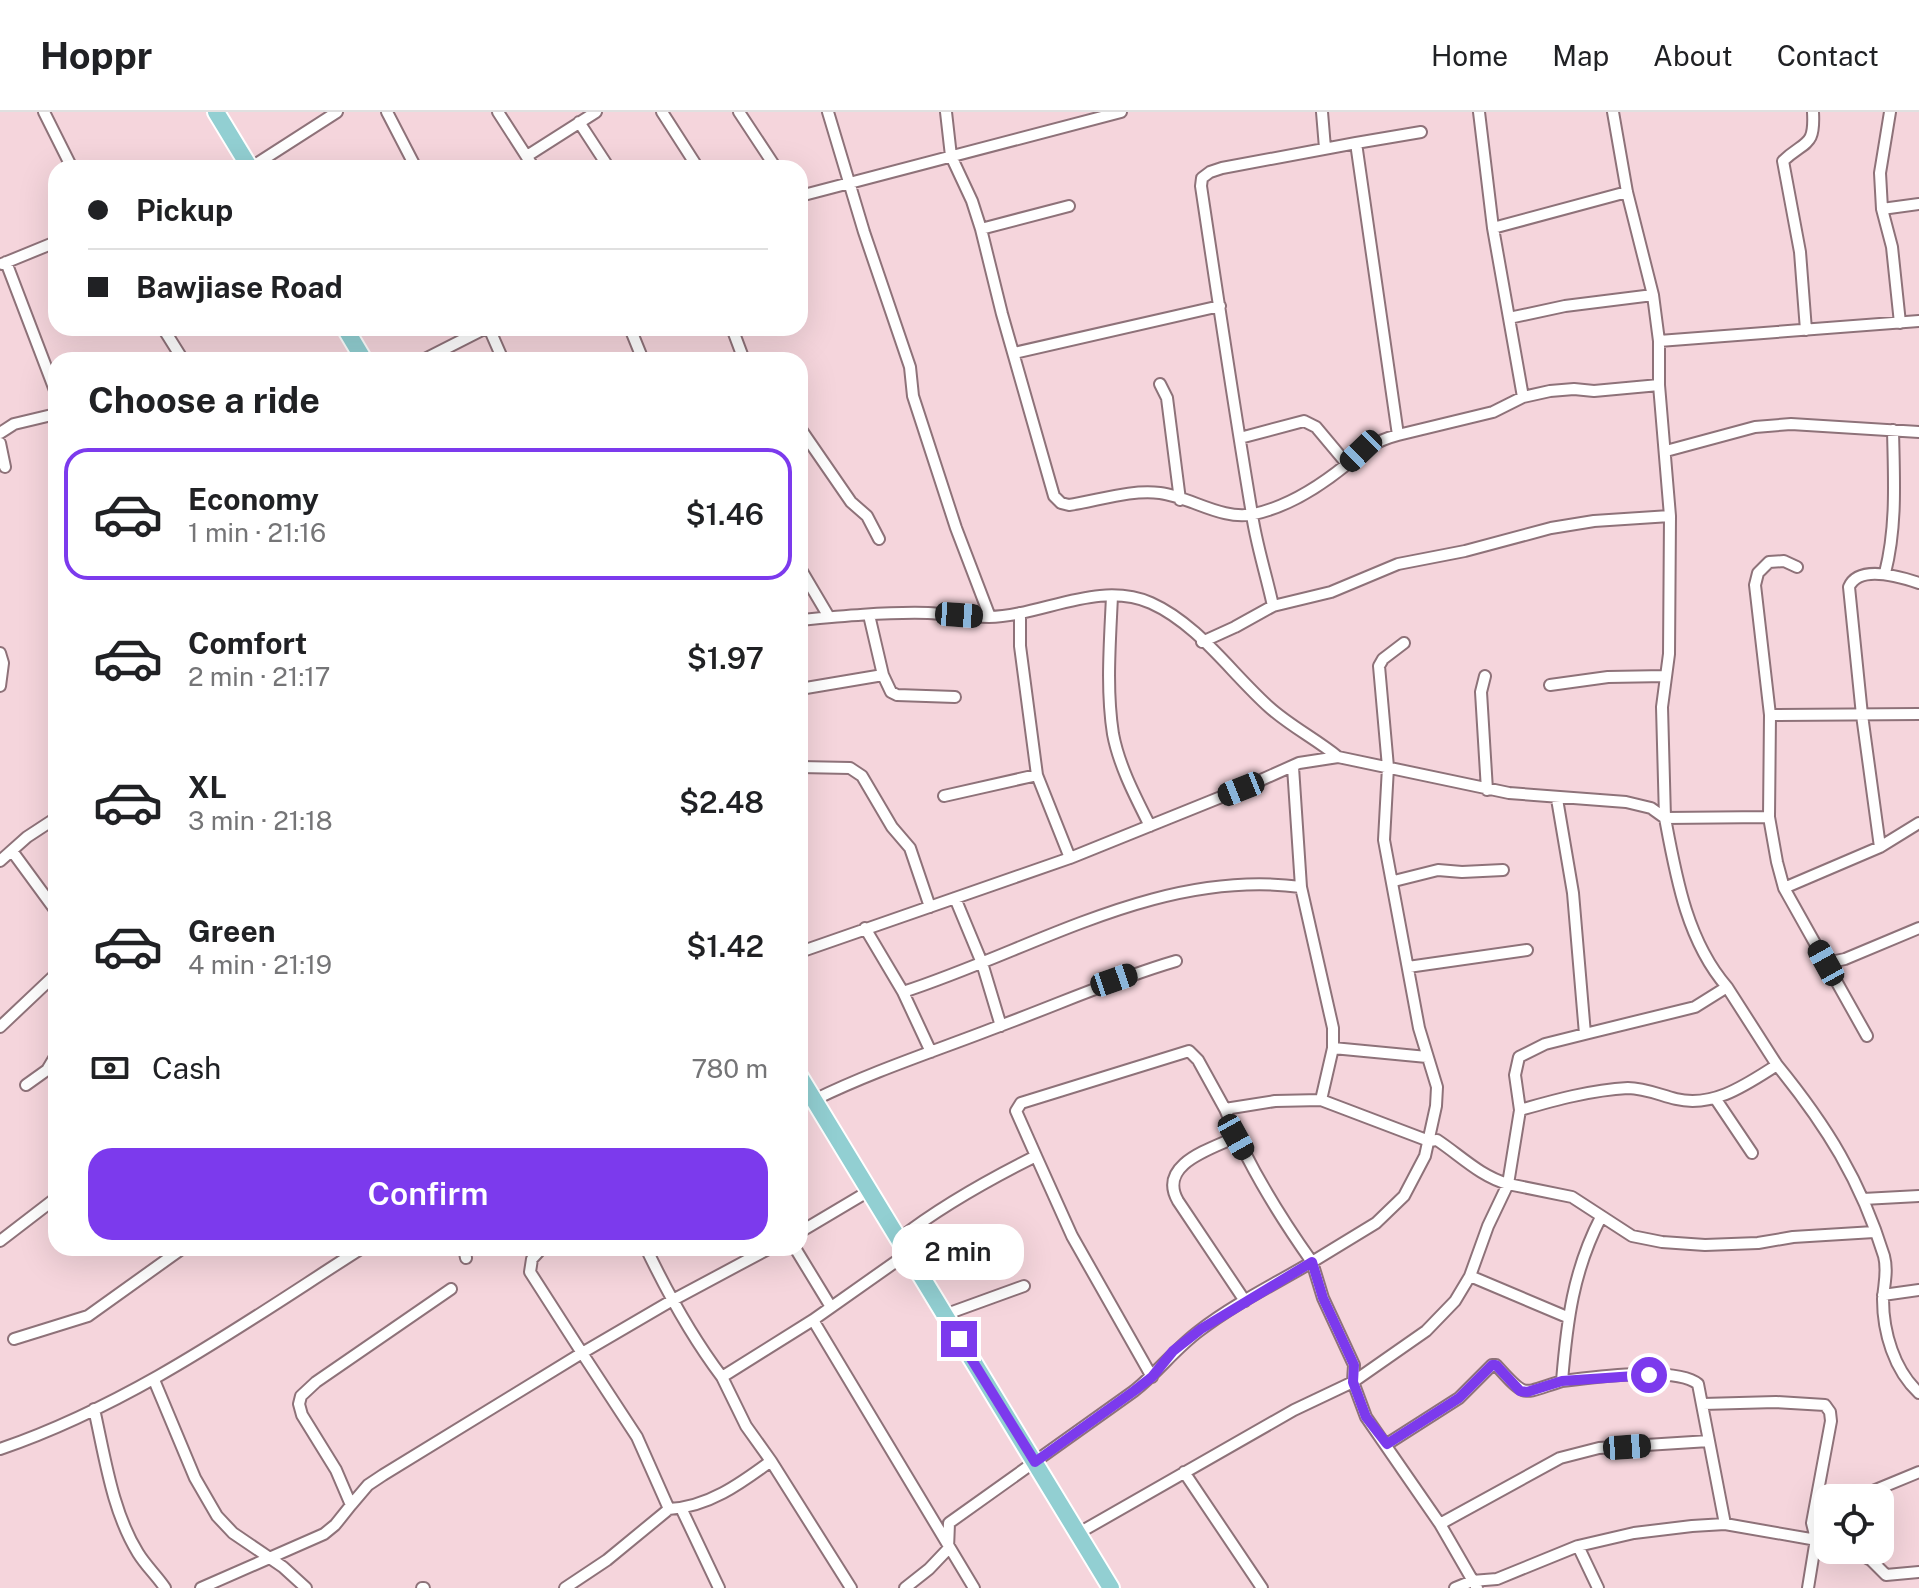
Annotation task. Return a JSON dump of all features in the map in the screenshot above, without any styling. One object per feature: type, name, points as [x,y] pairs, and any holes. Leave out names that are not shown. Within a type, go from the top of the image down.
[{"type":"main road","points":[[216,112],[245,160]]},
{"type":"main road","points":[[808,1090],[1111,1588]]},
{"type":"street","points":[[44,112],[68,160]]},
{"type":"street","points":[[262,160],[337,112]]},
{"type":"street","points":[[387,112],[412,160]]},
{"type":"street","points":[[498,112],[529,160]]},
{"type":"street","points":[[527,156],[596,112]]},
{"type":"street","points":[[662,112],[693,160]]},
{"type":"street","points":[[739,112],[771,160]]},
{"type":"street","points":[[828,112],[910,367],[913,396],[956,528],[990,617]]},
{"type":"street","points":[[946,112],[951,156],[981,229],[1054,496],[1061,503],[1069,505],[1148,493],[1166,494],[1232,514],[1252,515],[1304,493],[1376,441],[1493,412],[1523,397],[1550,391],[1594,391],[1659,385]]},
{"type":"street","points":[[808,194],[1121,112]]},
{"type":"street","points":[[1322,112],[1325,148]]},
{"type":"street","points":[[1479,112],[1493,228],[1523,397]]},
{"type":"street","points":[[1613,112],[1627,192],[1653,295],[1659,341],[1659,385],[1670,516],[1670,605],[1662,707],[1665,818],[1685,910],[1718,977],[1777,1065],[1815,1112],[1837,1146],[1863,1199],[1887,1270],[1883,1295],[1887,1343],[1919,1393]]},
{"type":"street","points":[[1806,330],[1800,252],[1783,161],[1809,144],[1813,137],[1813,112]]},
{"type":"street","points":[[1890,112],[1880,173],[1882,209],[1892,247],[1900,323]]},
{"type":"street","points":[[579,122],[604,160]]},
{"type":"street","points":[[1273,606],[1252,515],[1202,178],[1222,168],[1421,132]]},
{"type":"street","points":[[1356,143],[1398,435]]},
{"type":"street","points":[[1493,228],[1627,192]]},
{"type":"street","points":[[1882,209],[1919,204]]},
{"type":"street","points":[[981,229],[1069,206]]},
{"type":"street","points":[[48,245],[3,263],[48,373]]},
{"type":"street","points":[[1509,318],[1565,306],[1653,295]]},
{"type":"street","points":[[1014,353],[1220,306]]},
{"type":"street","points":[[1659,341],[1919,321]]},
{"type":"street","points":[[439,352],[471,336]]},
{"type":"street","points":[[1160,384],[1167,398],[1180,500]]},
{"type":"street","points":[[0,433],[14,424],[48,416]]},
{"type":"street","points":[[1240,438],[1304,421],[1316,427],[1347,464]]},
{"type":"street","points":[[1666,451],[1755,427],[1823,425],[1919,432]]},
{"type":"street","points":[[1885,573],[1894,521],[1893,430]]},
{"type":"street","points":[[808,440],[851,502],[867,516],[879,539]]},
{"type":"street","points":[[0,443],[5,467]]},
{"type":"street","points":[[1202,642],[1273,606],[1331,592],[1398,564],[1465,551],[1523,534],[1594,521],[1670,516]]},
{"type":"street","points":[[1797,567],[1784,561],[1769,562],[1758,573],[1755,585],[1770,715],[1769,817],[1784,888],[1867,1036]]},
{"type":"street","points":[[1880,847],[1849,587],[1858,577],[1885,573],[1919,583]]},
{"type":"street","points":[[808,582],[829,617]]},
{"type":"street","points":[[808,619],[927,613],[990,617],[1085,599],[1112,596],[1142,600],[1188,628],[1272,710],[1338,757]]},
{"type":"street","points":[[1112,596],[1108,669],[1114,736],[1132,790],[1150,826]]},
{"type":"street","points":[[1020,613],[1020,646],[1037,775],[1070,858]]},
{"type":"street","points":[[869,615],[883,675],[891,692],[897,695],[955,697]]},
{"type":"street","points":[[905,1588],[948,1549],[949,1523],[1152,1377],[1173,1351],[1201,1329],[1376,1223],[1404,1196],[1425,1156],[1437,1087],[1419,1028],[1384,840],[1388,767],[1379,666],[1383,659],[1404,643]]},
{"type":"street","points":[[0,653],[3,663],[0,686]]},
{"type":"street","points":[[808,688],[883,675]]},
{"type":"street","points":[[1485,676],[1481,692],[1487,790]]},
{"type":"street","points":[[1550,685],[1608,677],[1666,676]]},
{"type":"street","points":[[1770,715],[1919,714]]},
{"type":"street","points":[[808,949],[1070,858],[1317,759],[1338,757],[1487,790],[1557,799],[1626,802],[1651,808],[1665,818],[1769,817]]},
{"type":"street","points":[[808,767],[850,768],[862,776],[892,827],[910,848],[930,907]]},
{"type":"street","points":[[1293,767],[1301,887],[1333,1028],[1333,1048],[1321,1100]]},
{"type":"street","points":[[944,796],[1037,775]]},
{"type":"street","points":[[1557,799],[1573,893],[1585,1034]]},
{"type":"street","points":[[0,861],[48,823]]},
{"type":"street","points":[[1784,888],[1880,847],[1919,823]]},
{"type":"street","points":[[12,851],[48,900]]},
{"type":"street","points":[[1394,881],[1438,870],[1503,870]]},
{"type":"street","points":[[903,992],[982,963],[1051,932],[1180,893],[1232,885],[1301,887]]},
{"type":"street","points":[[955,898],[982,963],[1001,1026]]},
{"type":"street","points":[[865,928],[903,992],[931,1052]]},
{"type":"street","points":[[1826,963],[1918,932]]},
{"type":"street","points":[[1408,967],[1527,950]]},
{"type":"street","points":[[814,1100],[889,1067],[1114,980],[1176,961]]},
{"type":"street","points":[[0,1027],[48,982]]},
{"type":"street","points":[[1077,1534],[1294,1410],[1353,1382],[1430,1328],[1455,1301],[1470,1276],[1488,1226],[1508,1184],[1520,1110],[1515,1075],[1519,1057],[1545,1044],[1695,1007],[1727,987]]},
{"type":"street","points":[[1333,1048],[1427,1057]]},
{"type":"street","points":[[1152,1377],[1072,1236],[1016,1111],[1021,1103],[1189,1051],[1198,1060],[1225,1109],[1236,1137],[1280,1217],[1312,1262],[1323,1298],[1354,1365],[1353,1382],[1366,1417],[1440,1524],[1474,1585]]},
{"type":"street","points":[[1520,1110],[1569,1096],[1631,1088],[1700,1101],[1747,1085],[1777,1065]]},
{"type":"street","points":[[26,1085],[48,1068]]},
{"type":"street","points":[[1715,1098],[1752,1153]]},
{"type":"street","points":[[1225,1109],[1275,1101],[1321,1100],[1429,1141],[1437,1140],[1491,1179],[1572,1197],[1632,1236],[1662,1242],[1705,1245],[1758,1243],[1793,1237],[1874,1232]]},
{"type":"street","points":[[1236,1137],[1192,1157],[1174,1174],[1172,1183],[1178,1201],[1245,1301]]},
{"type":"street","points":[[722,1377],[831,1307],[952,1202],[1036,1156]]},
{"type":"street","points":[[808,1227],[869,1191]]},
{"type":"street","points":[[1863,1199],[1919,1196]]},
{"type":"street","points":[[0,1241],[48,1204]]},
{"type":"street","points":[[1562,1381],[1567,1317],[1587,1248],[1601,1217]]},
{"type":"street","points":[[14,1339],[88,1316],[172,1256]]},
{"type":"street","points":[[0,1449],[154,1380],[349,1256]]},
{"type":"street","points":[[535,1256],[530,1272],[637,1437],[669,1509]]},
{"type":"street","points":[[650,1256],[671,1301],[722,1377],[746,1426],[851,1588]]},
{"type":"street","points":[[201,1588],[324,1534],[368,1485],[383,1475],[582,1353],[755,1256]]},
{"type":"street","points":[[800,1256],[831,1307]]},
{"type":"street","points":[[1470,1276],[1567,1317]]},
{"type":"street","points":[[944,1315],[1024,1286]]},
{"type":"street","points":[[351,1505],[336,1470],[302,1415],[299,1404],[301,1396],[316,1382],[451,1289]]},
{"type":"street","points":[[1883,1295],[1919,1290]]},
{"type":"street","points":[[813,1320],[974,1588]]},
{"type":"street","points":[[1387,1444],[1459,1398],[1492,1365],[1496,1365],[1520,1391],[1532,1392],[1562,1381],[1630,1374],[1691,1378],[1698,1384],[1703,1404],[1725,1524]]},
{"type":"street","points":[[154,1380],[195,1478],[217,1516],[233,1533],[269,1556],[306,1588]]},
{"type":"street","points":[[1703,1404],[1776,1402],[1825,1405],[1831,1421],[1812,1523],[1814,1531]]},
{"type":"street","points":[[94,1409],[123,1522],[137,1552],[165,1588]]},
{"type":"street","points":[[1440,1524],[1560,1458],[1599,1448],[1709,1441]]},
{"type":"street","points":[[565,1588],[607,1560],[669,1509],[682,1510],[696,1506],[756,1474],[771,1461]]},
{"type":"street","points":[[1184,1472],[1262,1588]]},
{"type":"street","points":[[1890,1484],[1919,1472]]},
{"type":"street","points":[[682,1510],[719,1588]]},
{"type":"street","points":[[1455,1588],[1497,1579],[1578,1546],[1634,1533],[1725,1524],[1814,1539]]},
{"type":"street","points":[[1578,1546],[1598,1588]]},
{"type":"street","points":[[1808,1588],[1814,1551]]},
{"type":"street","points":[[1875,1564],[1886,1575],[1889,1588]]},
{"type":"street","points":[[1886,1575],[1919,1572]]},
{"type":"route","points":[[959,1339],[1035,1462],[1152,1377],[1173,1351],[1201,1329],[1312,1262],[1323,1298],[1354,1365],[1353,1382],[1366,1417],[1387,1444],[1459,1398],[1492,1365],[1496,1365],[1520,1391],[1527,1392],[1562,1381],[1649,1375]]}]
